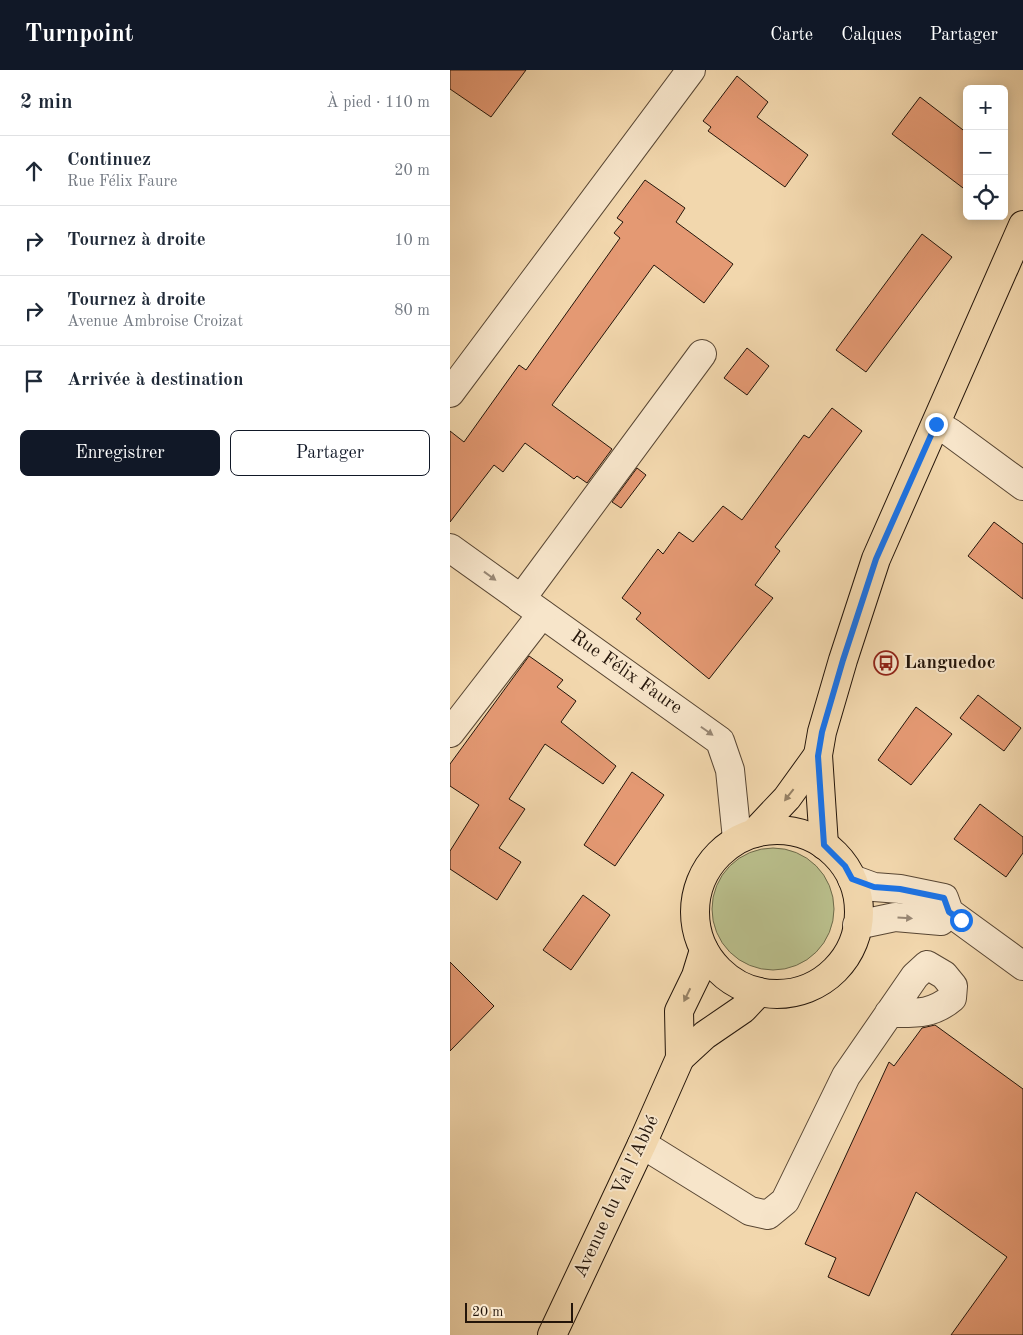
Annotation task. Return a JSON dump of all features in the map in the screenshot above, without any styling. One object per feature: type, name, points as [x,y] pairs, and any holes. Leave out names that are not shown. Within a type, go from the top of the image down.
[{"type":"main road","points":[[824,845],[818,756],[822,732],[843,660],[876,559],[1023,226]]},
{"type":"main road","points":[[745,836],[772,830],[790,831],[808,836],[824,845],[840,861],[852,879],[858,902],[855,938],[842,961],[823,980],[811,987],[785,994],[759,992],[742,986],[727,977],[713,965],[704,950],[694,919],[698,887],[714,859],[745,836],[787,798],[818,756]]},
{"type":"main road","name":"Avenue du Val l'Abbé","points":[[680,1058],[679,1010],[696,976],[704,950]]},
{"type":"main road","name":"Avenue du Val l'Abbé","points":[[552,1335],[642,1144],[680,1058],[705,1035],[743,1008],[759,992]]},
{"type":"street","points":[[450,393],[691,70]]},
{"type":"street","points":[[450,733],[532,606],[702,354]]},
{"type":"street","points":[[936,424],[1023,486]]},
{"type":"street","name":"Rue Félix Faure","points":[[450,548],[720,740],[730,770],[745,836]]},
{"type":"street","points":[[852,879],[874,887],[900,889],[944,898],[949,912],[1023,966]]},
{"type":"street","points":[[857,925],[895,917],[940,921],[949,912]]},
{"type":"street","points":[[642,1144],[750,1210],[768,1215],[785,1201],[846,1076],[889,1013]]},
{"type":"green space","points":[[773,848],[785,849],[796,853],[807,858],[816,866],[824,875],[829,886],[833,897],[833,921],[829,932],[824,943],[816,952],[807,960],[796,965],[785,969],[773,970],[761,969],[750,965],[739,960],[730,952],[722,943],[717,932],[713,921],[712,909],[713,897],[717,886],[722,875],[730,866],[739,858],[750,853],[761,849]]},
{"type":"building","points":[[450,70],[526,70],[491,117],[450,89]]},
{"type":"building","points":[[737,76],[768,102],[757,117],[808,155],[785,187],[708,131],[711,127],[703,121]]},
{"type":"building","points":[[920,97],[963,130],[963,188],[892,134]]},
{"type":"building","points":[[645,180],[685,208],[676,222],[733,264],[704,303],[654,265],[552,405],[612,449],[587,483],[577,476],[574,479],[525,443],[503,472],[494,465],[450,522],[450,431],[464,442],[519,365],[526,370],[620,238],[614,233],[623,222],[617,218]]},
{"type":"building","points":[[922,234],[952,257],[866,372],[836,350]]},
{"type":"building","points":[[747,348],[769,366],[747,395],[724,378]]},
{"type":"building","points":[[832,408],[862,431],[775,547],[780,551],[755,585],[773,598],[709,679],[636,619],[641,613],[622,598],[658,549],[663,554],[679,532],[693,542],[723,506],[742,520],[804,435],[809,438]]},
{"type":"building","points":[[637,468],[646,475],[621,508],[612,502]]},
{"type":"building","points":[[994,522],[1023,544],[1023,599],[968,556]]},
{"type":"building","points":[[529,656],[563,680],[557,687],[576,701],[561,722],[616,766],[603,784],[545,744],[509,799],[525,809],[499,848],[521,862],[497,900],[450,869],[450,851],[479,805],[450,786],[450,764]]},
{"type":"building","points":[[978,695],[1021,728],[1004,751],[960,718]]},
{"type":"building","points":[[916,707],[952,734],[911,785],[878,760]]},
{"type":"building","points":[[632,772],[664,795],[615,866],[584,845]]},
{"type":"building","points":[[980,804],[1023,837],[1023,853],[1006,877],[954,839]]},
{"type":"building","points":[[583,895],[610,915],[571,970],[543,950]]},
{"type":"building","points":[[450,962],[494,1006],[450,1051]]},
{"type":"building","points":[[935,1025],[1023,1089],[1023,1335],[951,1335],[1007,1257],[916,1192],[869,1296],[828,1277],[836,1258],[805,1244],[889,1062],[894,1066],[922,1028]]},
{"type":"place","name":"Languedoc","points":[[886,663]]},
{"type":"route","points":[[936,424],[876,559],[843,660],[822,732],[818,756],[824,845],[845,866],[852,879],[874,887],[900,889],[944,898],[949,912],[961,920]]}]
